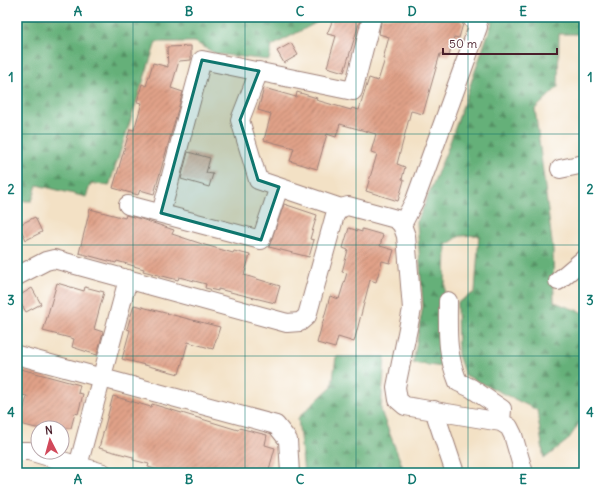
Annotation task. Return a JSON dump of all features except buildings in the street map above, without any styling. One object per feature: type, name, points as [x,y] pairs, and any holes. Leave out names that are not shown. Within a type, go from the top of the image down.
[{"type":"street","points":[[161,214],[202,60],[353,91],[372,17]]},
{"type":"street","points":[[402,225],[415,200],[478,28],[471,17]]},
{"type":"street","points":[[259,71],[240,120],[258,180],[341,208]]},
{"type":"street","points":[[560,169],[584,164]]},
{"type":"street","points":[[128,205],[261,240],[279,187]]},
{"type":"street","points":[[17,276],[46,261],[54,259],[287,323],[300,322],[307,316],[335,215],[341,208],[348,206],[396,220],[402,225],[406,236],[412,309],[396,387],[398,400],[405,406],[501,422],[509,427],[513,435],[524,473]]},
{"type":"street","points":[[558,281],[584,259]]},
{"type":"street","points":[[78,466],[128,279]]},
{"type":"street","points":[[448,301],[448,348],[451,364],[458,382],[495,403],[502,409],[501,422]]},
{"type":"street","points":[[17,355],[276,425],[288,440],[290,473]]},
{"type":"street","points":[[434,410],[455,473]]},
{"type":"street","points":[[17,451],[29,451],[103,473]]},
{"type":"highlighted area","points":[[202,60],[259,71],[240,120],[258,180],[279,187],[261,240],[161,213]]},
{"type":"green space","points":[[17,17],[327,17],[272,46],[269,60],[216,54],[195,42],[156,42],[109,186],[91,183],[86,197],[37,185],[32,201],[22,201],[17,211]]},
{"type":"green space","points":[[488,17],[584,17],[584,34],[559,34],[558,87],[535,109],[553,250],[554,302],[584,313],[584,416],[568,440],[544,459],[537,410],[465,375],[458,355],[457,303],[475,292],[479,235],[460,236],[446,245],[443,367],[413,363],[423,306],[417,222],[448,148],[492,23]]},
{"type":"green space","points":[[336,357],[385,357],[381,411],[405,473],[304,473],[298,418],[332,386]]}]
